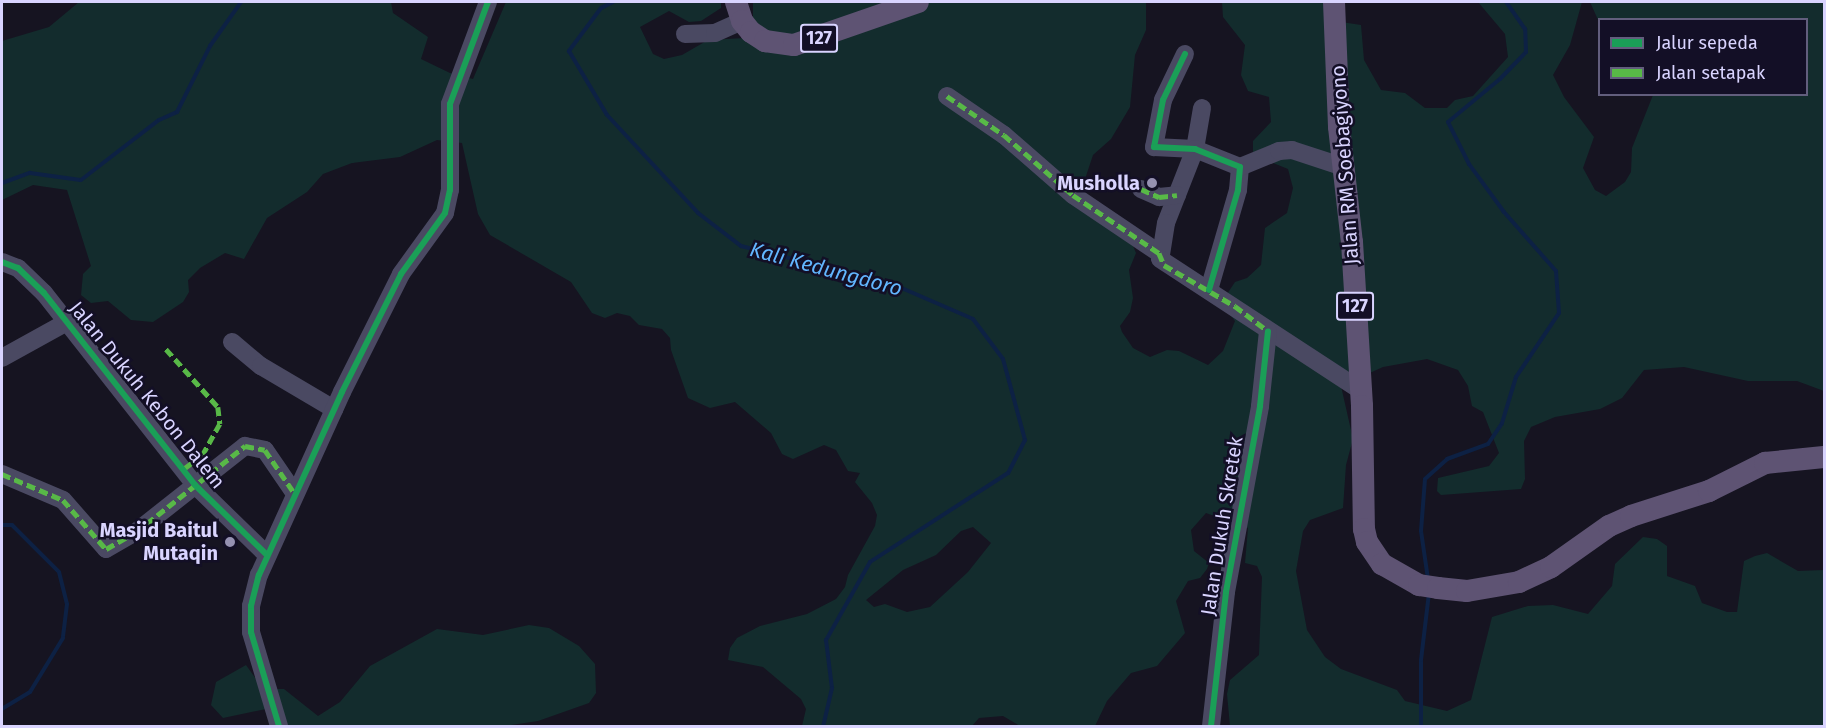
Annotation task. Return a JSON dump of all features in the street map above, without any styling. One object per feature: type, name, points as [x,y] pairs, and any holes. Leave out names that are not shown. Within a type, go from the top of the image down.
[{"type":"main road","name":"127","points":[[739,11],[765,41],[794,45],[918,2]]},
{"type":"main road","name":"Jalan RM Soebagiyono","points":[[1335,2],[1360,390],[1367,542],[1383,564],[1429,586],[1467,591],[1519,582],[1551,567],[1609,526],[1631,516],[1699,495],[1765,463],[1824,457]]},
{"type":"street","points":[[279,726],[251,632],[254,591],[266,554],[401,274],[442,220],[448,205],[450,104],[488,2]]},
{"type":"street","points":[[685,34],[715,33],[739,11]]},
{"type":"street","points":[[1185,54],[1162,100],[1153,141],[1154,147],[1160,150],[1194,149],[1240,168],[1279,151],[1292,150],[1344,167]]},
{"type":"street","points":[[947,96],[1004,135],[1073,195],[1160,253]]},
{"type":"street","points":[[1202,108],[1194,149],[1177,195],[1160,253],[1164,265],[1209,290],[1360,390]]},
{"type":"street","points":[[1209,290],[1238,190],[1240,168]]},
{"type":"street","points":[[1141,189],[1159,197],[1177,195]]},
{"type":"street","name":"Jalan Dukuh Kebon Dalem","points":[[2,262],[27,276],[67,322],[195,485],[266,554]]},
{"type":"street","points":[[2,358],[67,322]]},
{"type":"street","name":"Jalan Dukuh Skretek","points":[[1211,726],[1226,592],[1260,406],[1268,331]]},
{"type":"street","points":[[232,342],[261,366],[334,409]]},
{"type":"street","name":"Jalan Dukuh Kebon Dalem","points":[[2,474],[63,500],[106,549],[136,532],[235,452],[253,444],[271,457],[295,495]]},
{"type":"green space","points":[[79,2],[391,2],[393,13],[428,37],[421,59],[450,73],[473,79],[506,2],[721,2],[721,8],[701,21],[689,22],[669,11],[640,27],[653,54],[664,59],[682,55],[708,40],[745,38],[753,19],[753,2],[1146,2],[1146,30],[1135,55],[1130,107],[1111,139],[1093,155],[1082,188],[1090,216],[1130,239],[1136,253],[1129,270],[1133,298],[1130,312],[1120,326],[1133,348],[1150,357],[1167,350],[1179,351],[1208,365],[1223,351],[1235,321],[1221,303],[1235,282],[1247,278],[1261,265],[1265,228],[1287,213],[1293,188],[1288,169],[1253,155],[1253,141],[1271,122],[1269,97],[1248,91],[1241,75],[1245,45],[1223,17],[1222,2],[1327,2],[1328,20],[1361,25],[1364,60],[1381,90],[1405,93],[1425,108],[1447,108],[1455,100],[1473,96],[1508,57],[1505,34],[1478,2],[1582,2],[1570,45],[1553,75],[1564,97],[1594,137],[1583,168],[1595,190],[1606,196],[1625,182],[1631,172],[1632,148],[1653,96],[1808,96],[1808,18],[1598,20],[1590,2],[1824,2],[1824,391],[1797,381],[1748,381],[1684,367],[1644,370],[1622,398],[1600,409],[1555,417],[1531,427],[1524,441],[1525,479],[1521,489],[1441,495],[1437,491],[1438,478],[1489,466],[1499,453],[1483,412],[1472,406],[1468,386],[1458,370],[1427,359],[1383,367],[1341,386],[1353,439],[1346,465],[1343,508],[1310,520],[1303,531],[1296,571],[1307,630],[1325,657],[1341,669],[1397,690],[1405,701],[1447,711],[1471,700],[1492,617],[1528,606],[1553,605],[1588,614],[1612,586],[1615,564],[1643,537],[1657,539],[1667,546],[1667,576],[1695,586],[1702,603],[1727,612],[1737,612],[1744,561],[1767,553],[1798,571],[1824,570],[1824,726],[1230,726],[1227,694],[1230,680],[1259,655],[1262,577],[1257,566],[1245,563],[1248,528],[1206,513],[1191,530],[1194,551],[1209,563],[1207,569],[1200,578],[1188,581],[1176,601],[1185,633],[1157,666],[1131,673],[1107,701],[1095,726],[1020,726],[1003,716],[979,718],[972,726],[802,726],[806,709],[801,699],[763,667],[728,660],[730,648],[737,638],[760,626],[807,614],[836,599],[845,587],[848,575],[875,526],[877,515],[872,503],[855,482],[860,473],[848,471],[836,450],[824,445],[793,459],[782,454],[771,433],[735,402],[710,408],[688,398],[671,350],[670,338],[662,329],[639,325],[630,316],[617,313],[605,318],[592,313],[571,282],[490,235],[478,214],[462,143],[437,140],[400,157],[352,163],[323,174],[307,192],[267,218],[244,259],[225,253],[200,268],[188,280],[189,292],[183,302],[153,322],[131,320],[108,301],[91,303],[81,295],[83,274],[91,266],[67,190],[33,185],[2,200],[2,41],[49,27]],"holes":[[[973,527],[991,543],[968,572],[930,607],[907,612],[885,604],[874,607],[866,600],[903,570],[936,555],[961,531]]]},
{"type":"green space","points":[[529,625],[549,628],[579,646],[595,664],[596,693],[589,703],[538,721],[505,726],[272,726],[266,709],[223,718],[211,705],[216,682],[246,665],[263,689],[284,689],[318,716],[340,702],[370,666],[437,629],[483,635]]},
{"type":"waterway","points":[[2,183],[30,173],[81,180],[159,120],[177,112],[210,46],[241,2]]},
{"type":"waterway","name":"Kali Kedungdoro","points":[[613,2],[601,8],[569,51],[607,115],[698,213],[741,246],[890,283],[973,319],[1003,359],[1025,440],[1008,473],[870,562],[826,640],[832,688],[823,726]]},
{"type":"waterway","points":[[1428,579],[1421,531],[1425,479],[1447,459],[1488,444],[1502,423],[1516,377],[1559,313],[1556,271],[1504,212],[1469,164],[1448,122],[1500,79],[1526,52],[1525,29],[1506,2]]},
{"type":"waterway","points":[[2,525],[12,525],[59,572],[67,604],[63,638],[30,692],[2,709]]},
{"type":"waterway","points":[[1421,726],[1421,660],[1429,593]]},
{"type":"marked path","points":[[947,96],[1004,135],[1073,195],[1159,253],[1164,265],[1235,306],[1268,331]]},
{"type":"marked path","points":[[1141,189],[1159,197],[1177,195]]},
{"type":"marked path","points":[[166,349],[218,407],[220,424],[203,455],[183,470]]},
{"type":"marked path","points":[[2,474],[63,500],[106,549],[136,532],[245,446],[265,450],[295,494]]},
{"type":"cycle path","points":[[279,726],[251,632],[251,606],[259,575],[342,392],[401,274],[445,213],[450,190],[450,104],[488,2]]},
{"type":"cycle path","points":[[1185,54],[1163,100],[1154,147],[1195,149],[1240,167],[1238,190],[1209,290]]},
{"type":"cycle path","points":[[2,262],[18,268],[44,293],[195,485],[266,554]]},
{"type":"cycle path","points":[[1211,726],[1226,592],[1260,406],[1268,331]]},
{"type":"place","name":"Musholla","points":[[1152,183]]},
{"type":"place","name":"Masjid Baitul Mutaqin","points":[[230,542]]}]
